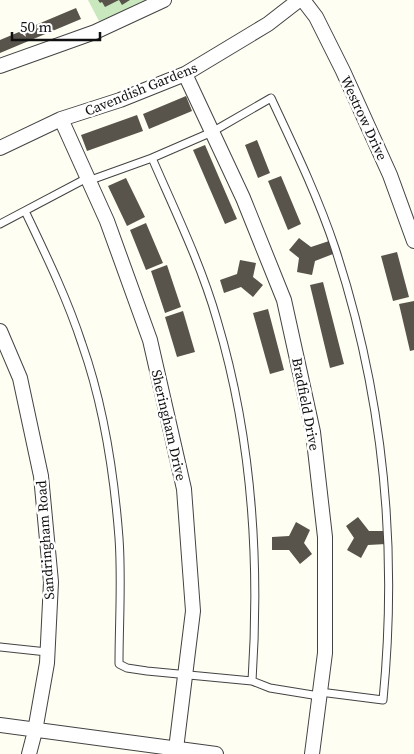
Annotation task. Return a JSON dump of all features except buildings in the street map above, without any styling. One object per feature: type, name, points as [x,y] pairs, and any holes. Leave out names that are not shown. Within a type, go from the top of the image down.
[{"type":"street","points":[[0,66],[95,32],[164,0]]},
{"type":"street","name":"Cavendish Gardens","points":[[0,148],[61,119],[120,100],[185,74],[268,24],[299,0]]},
{"type":"street","name":"Westrow Drive","points":[[303,0],[316,17],[342,71],[390,176],[414,240]]},
{"type":"street","name":"Bradfield Drive","points":[[185,74],[243,198],[284,300],[313,432],[325,537],[325,653],[312,754]]},
{"type":"street","name":"Sheringham Drive","points":[[61,119],[107,221],[150,340],[184,489],[193,611],[185,674],[183,751]]},
{"type":"street","name":"Sandringham Road","points":[[0,331],[20,378],[42,476],[51,582],[47,652],[35,731],[29,754]]},
{"type":"street","points":[[0,725],[216,754]]},
{"type":"lane","points":[[0,224],[25,211],[88,179],[152,158],[212,132],[270,98],[318,202],[335,247],[364,354],[376,417],[388,524],[389,589],[383,700],[270,688],[252,681],[127,668],[119,664],[121,592],[119,538],[104,426],[94,382],[82,344],[64,296],[25,211]]},
{"type":"lane","points":[[152,158],[190,246],[217,318],[226,350],[244,440],[254,520],[256,601],[252,681]]},
{"type":"lane","points":[[0,647],[47,652]]},
{"type":"green space","points":[[88,0],[156,0],[119,17],[114,15],[99,21]]}]
